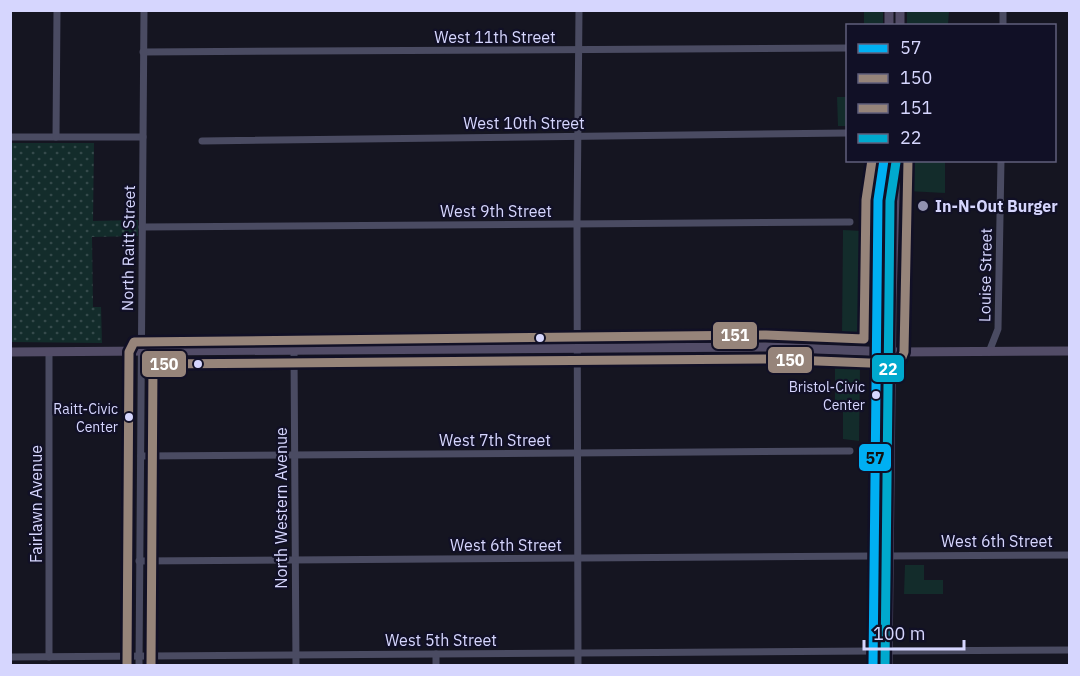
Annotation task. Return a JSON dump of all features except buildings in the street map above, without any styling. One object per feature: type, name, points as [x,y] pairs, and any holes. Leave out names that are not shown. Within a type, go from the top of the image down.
[{"type":"main road","points":[[873,666],[878,200],[884,162]]},
{"type":"main road","points":[[888,666],[897,162]]},
{"type":"main road","points":[[10,352],[809,348],[892,352],[1070,351]]},
{"type":"street","points":[[56,137],[57,10]]},
{"type":"street","name":"North Raitt Street","points":[[138,666],[144,10]]},
{"type":"street","points":[[578,666],[576,224],[579,10]]},
{"type":"street","name":"West 11th Street","points":[[143,52],[846,48]]},
{"type":"street","name":"West 10th Street","points":[[202,141],[846,133]]},
{"type":"street","points":[[10,137],[143,137]]},
{"type":"street","name":"Louise Street","points":[[989,352],[998,329],[1001,162]]},
{"type":"street","name":"West 9th Street","points":[[142,227],[850,222]]},
{"type":"street","name":"North Western Avenue","points":[[294,351],[296,666]]},
{"type":"street","name":"Fairlawn Avenue","points":[[49,352],[49,657]]},
{"type":"street","name":"West 7th Street","points":[[141,456],[850,451]]},
{"type":"street","name":"West 6th Street","points":[[889,556],[1070,555]]},
{"type":"street","name":"West 6th Street","points":[[139,561],[873,556]]},
{"type":"street","points":[[888,651],[1070,650]]},
{"type":"street","name":"West 5th Street","points":[[10,657],[872,651]]},
{"type":"street","points":[[436,654],[436,666]]},
{"type":"green space","points":[[864,11],[883,11],[883,24],[864,24]]},
{"type":"green space","points":[[907,11],[949,11],[948,24],[907,24]]},
{"type":"green space","points":[[837,97],[846,97],[846,126],[838,126]]},
{"type":"green space","points":[[11,143],[94,143],[93,221],[138,220],[138,236],[92,237],[93,307],[101,307],[102,343],[11,342]]},
{"type":"green space","points":[[907,162],[945,162],[945,193],[907,191]]},
{"type":"green space","points":[[843,230],[862,231],[865,235],[864,330],[857,336],[842,336]]},
{"type":"green space","points":[[835,360],[855,362],[860,368],[859,441],[843,439],[843,404],[835,404]]},
{"type":"green space","points":[[905,565],[924,565],[924,580],[943,580],[943,594],[904,594]]},
{"type":"transit line","name":"151","points":[[127,666],[129,352],[134,342],[766,335],[864,339],[866,200],[872,162]]},
{"type":"transit line","name":"57","points":[[873,666],[878,200],[884,162]]},
{"type":"transit line","name":"22","points":[[885,666],[890,201],[896,162]]},
{"type":"transit line","name":"150","points":[[151,666],[153,364],[766,359],[895,364],[901,360],[904,352],[908,162]]},
{"type":"place","name":"In-N-Out Burger","points":[[923,206]]},
{"type":"place","name":"Bristol-Civic Center","points":[[876,395]]},
{"type":"place","name":"Raitt-Civic Center","points":[[129,417]]}]
